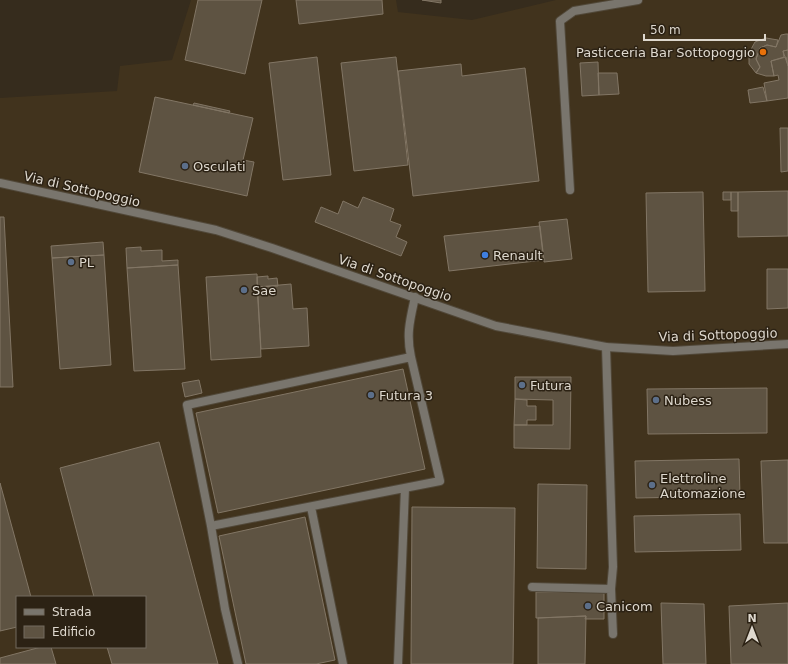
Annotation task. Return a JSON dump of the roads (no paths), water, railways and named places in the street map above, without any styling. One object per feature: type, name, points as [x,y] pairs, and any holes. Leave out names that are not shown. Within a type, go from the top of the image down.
[{"type":"street","points":[[570,190],[560,21],[574,11],[638,0]]},
{"type":"street","name":"Via di Sottopoggio","points":[[0,183],[216,230],[496,326],[606,346],[673,351],[788,344]]},
{"type":"street","points":[[211,526],[440,481],[411,357],[407,331],[415,297]]},
{"type":"street","points":[[606,346],[613,567],[613,634]]},
{"type":"street","points":[[238,664],[225,609],[211,526],[187,405],[411,357]]},
{"type":"street","points":[[398,664],[405,488]]},
{"type":"street","points":[[311,507],[343,664]]},
{"type":"street","points":[[532,587],[612,589]]},
{"type":"place","name":"Pasticceria Bar Sottopoggio","points":[[763,52]]},
{"type":"place","name":"Osculati","points":[[185,166]]},
{"type":"place","name":"Renault","points":[[485,255]]},
{"type":"place","name":"PL","points":[[71,262]]},
{"type":"place","name":"Sae","points":[[244,290]]},
{"type":"place","name":"Futura","points":[[522,385]]},
{"type":"place","name":"Futura 3","points":[[371,395]]},
{"type":"place","name":"Nubess","points":[[656,400]]},
{"type":"place","name":"Elettroline Automazione","points":[[652,485]]},
{"type":"place","name":"Canicom","points":[[588,606]]}]
